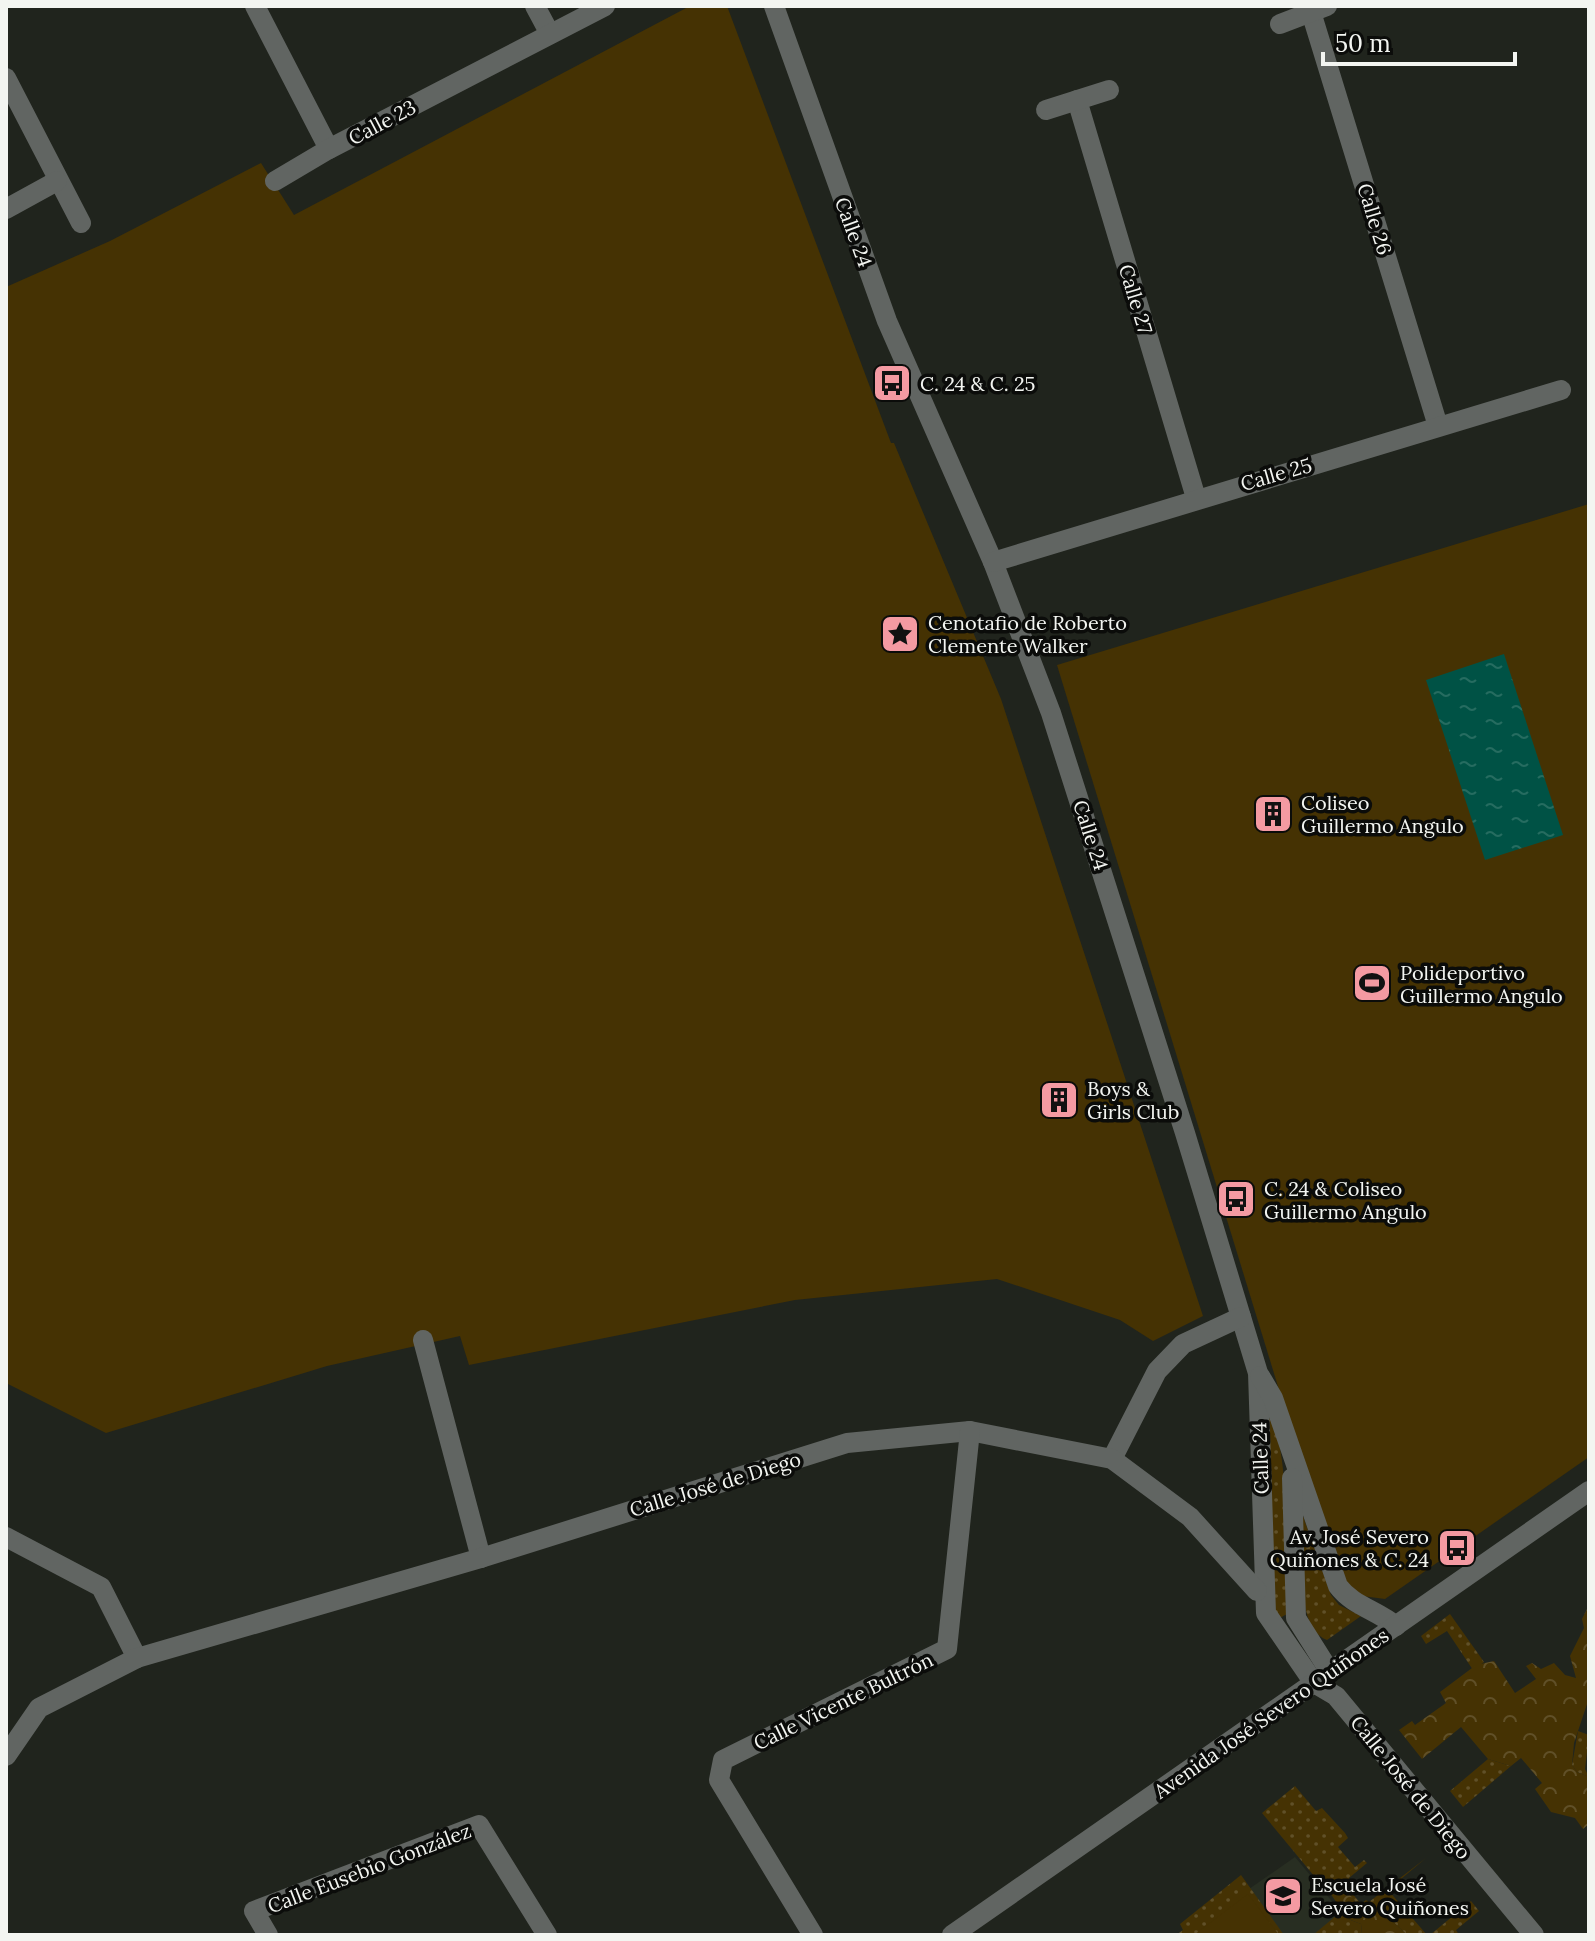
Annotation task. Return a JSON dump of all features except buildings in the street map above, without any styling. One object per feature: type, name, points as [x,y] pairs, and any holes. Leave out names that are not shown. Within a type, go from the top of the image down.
[{"type":"street","name":"Calle 23","points":[[255,6],[329,149],[605,6]]},
{"type":"street","points":[[535,6],[550,34]]},
{"type":"street","name":"Calle 24","points":[[774,6],[887,321],[993,562],[1051,713],[1122,930],[1258,1373],[1266,1613],[1322,1677]]},
{"type":"street","points":[[1280,24],[1319,9]]},
{"type":"street","name":"Calle 26","points":[[1319,9],[1438,426]]},
{"type":"street","points":[[6,78],[81,223]]},
{"type":"street","points":[[1046,110],[1109,90]]},
{"type":"street","name":"Calle 27","points":[[1077,100],[1196,498]]},
{"type":"street","points":[[275,181],[329,149]]},
{"type":"street","points":[[6,209],[57,181]]},
{"type":"street","name":"Calle 25","points":[[993,562],[1196,498],[1561,390]]},
{"type":"street","points":[[1112,1459],[1157,1371],[1183,1344],[1241,1317]]},
{"type":"street","points":[[423,1340],[481,1558]]},
{"type":"street","points":[[1258,1373],[1273,1398],[1338,1586],[1346,1597],[1377,1610],[1396,1626]]},
{"type":"street","name":"Calle José de Diego","points":[[6,1756],[39,1708],[137,1658],[481,1558],[847,1443],[970,1431],[1112,1459],[1190,1517],[1257,1591]]},
{"type":"street","name":"Calle Vicente Bultrón","points":[[813,1935],[719,1780],[723,1760],[947,1649],[970,1431]]},
{"type":"street","points":[[1293,1463],[1296,1618],[1322,1677]]},
{"type":"street","name":"Avenida José Severo Quiñones","points":[[952,1935],[1589,1491]]},
{"type":"street","points":[[6,1537],[101,1587],[137,1658]]},
{"type":"street","name":"Calle José de Diego","points":[[1322,1677],[1534,1935]]},
{"type":"street","name":"Calle Eusebio González","points":[[268,1935],[254,1911],[479,1825],[547,1935]]},
{"type":"shaded area","name":"Escuela José Severo Quiñones","points":[[1295,1857],[1360,1935],[1183,1935]]},
{"type":"green space","points":[[690,6],[727,6],[891,443],[894,443],[1001,699],[1203,1316],[1153,1341],[1120,1320],[997,1279],[795,1300],[469,1365],[460,1336],[327,1366],[106,1433],[6,1383],[6,287],[110,241],[261,163],[294,215]]},
{"type":"green space","name":"Polideportivo Guillermo Angulo","points":[[1589,504],[1589,1457],[1385,1599],[1362,1596],[1348,1588],[1318,1517],[1057,665]]},
{"type":"green space","points":[[1269,1418],[1281,1454],[1286,1511],[1287,1614],[1278,1619],[1275,1617]]},
{"type":"green space","points":[[1303,1516],[1331,1595],[1339,1605],[1361,1616],[1327,1640],[1316,1632],[1304,1603]]},
{"type":"green space","points":[[1589,1605],[1589,1698],[1574,1743],[1572,1765],[1577,1772],[1589,1777],[1589,1824],[1583,1829],[1575,1818],[1551,1812],[1535,1789],[1542,1783],[1521,1758],[1511,1766],[1488,1759],[1461,1727],[1422,1759],[1399,1730],[1412,1721],[1415,1725],[1446,1703],[1440,1692],[1476,1665],[1494,1661],[1515,1693],[1536,1679],[1526,1666],[1532,1663],[1541,1669],[1554,1663],[1565,1675],[1576,1678],[1570,1656],[1584,1628],[1582,1619]]},
{"type":"green space","points":[[1450,1614],[1484,1662],[1473,1670],[1447,1631],[1426,1644],[1421,1636]]},
{"type":"green space","points":[[1578,1731],[1589,1735],[1585,1769],[1589,1777],[1577,1772],[1572,1765]]},
{"type":"green space","points":[[1488,1759],[1511,1766],[1463,1807],[1450,1791]]},
{"type":"green space","points":[[1295,1786],[1316,1811],[1322,1808],[1345,1833],[1348,1838],[1338,1847],[1355,1867],[1364,1860],[1367,1863],[1349,1878],[1351,1882],[1346,1886],[1361,1904],[1366,1900],[1369,1902],[1426,1858],[1388,1890],[1427,1935],[1406,1934],[1385,1914],[1359,1905],[1341,1885],[1329,1894],[1262,1813]]},
{"type":"green space","points":[[1241,1875],[1284,1935],[1176,1935],[1183,1930],[1180,1924]]},
{"type":"green space","points":[[1341,1885],[1359,1905],[1385,1914],[1406,1934],[1418,1935],[1362,1935],[1361,1924],[1348,1919],[1330,1893]]},
{"type":"green space","points":[[1248,1894],[1279,1935],[1194,1935]]},
{"type":"green space","points":[[1471,1901],[1479,1911],[1456,1930],[1459,1935],[1430,1935]]},
{"type":"green space","points":[[1343,1910],[1348,1919],[1361,1924],[1362,1935],[1313,1935]]},
{"type":"water","points":[[1504,654],[1563,835],[1485,860],[1426,680]]},
{"type":"place","name":"C. 24 & C. 25","points":[[892,383]]},
{"type":"place","name":"Cenotafio de Roberto Clemente Walker","points":[[900,634]]},
{"type":"place","name":"Coliseo Guillermo Angulo","points":[[1273,814]]},
{"type":"place","name":"Polideportivo Guillermo Angulo","points":[[1372,983]]},
{"type":"place","name":"Boys & Girls Club","points":[[1059,1100]]},
{"type":"place","name":"C. 24 & Coliseo Guillermo Angulo","points":[[1236,1199]]},
{"type":"place","name":"Av. José Severo Quiñones & C. 24","points":[[1457,1548]]},
{"type":"place","name":"Escuela José Severo Quiñones","points":[[1283,1896]]}]
